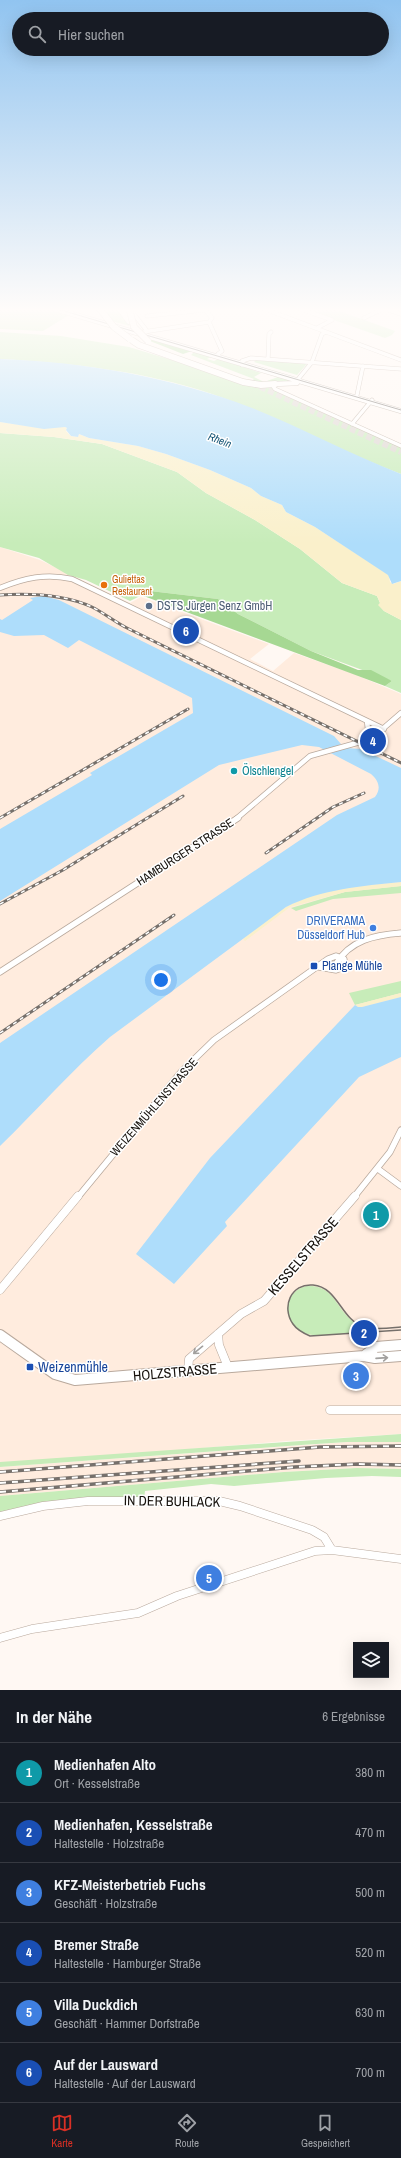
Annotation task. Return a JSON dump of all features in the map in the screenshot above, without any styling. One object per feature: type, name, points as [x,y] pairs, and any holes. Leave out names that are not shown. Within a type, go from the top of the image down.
[{"type":"main road","points":[[311,387],[347,397],[369,401]]},
{"type":"main road","points":[[322,387],[401,409]]},
{"type":"main road","points":[[329,387],[357,395],[369,401]]},
{"type":"main road","name":"HOLZSTRASSE","points":[[0,1335],[55,1374],[65,1378],[80,1380],[364,1356],[375,1358],[401,1357]]},
{"type":"main road","name":"HOLZSTRASSE","points":[[364,1356],[376,1347],[401,1345]]},
{"type":"street","points":[[277,387],[401,446]]},
{"type":"street","points":[[357,395],[359,387]]},
{"type":"street","points":[[352,424],[369,401]]},
{"type":"street","points":[[0,588],[31,576],[54,575],[72,579],[384,729]]},
{"type":"street","name":"HAMBURGER STRASSE","points":[[0,972],[242,815],[306,759],[323,751],[369,739],[384,729],[401,713]]},
{"type":"street","points":[[368,720],[369,739]]},
{"type":"street","points":[[319,967],[336,970],[343,968],[345,961],[339,957],[340,953],[351,946],[369,938],[401,933]]},
{"type":"street","name":"WEIZENMÜHLENSTRASSE","points":[[0,1290],[181,1072],[214,1040],[331,958],[339,957]]},
{"type":"street","name":"KESSELSTRASSE","points":[[188,1371],[188,1363],[191,1356],[241,1314],[264,1301],[378,1169],[390,1152],[401,1130]]},
{"type":"street","points":[[378,1169],[401,1186]]},
{"type":"street","points":[[218,1334],[219,1345],[228,1367]]},
{"type":"street","points":[[330,1410],[401,1410]]},
{"type":"street","name":"IN DER BUHLACK","points":[[0,1516],[32,1508],[68,1503],[143,1499],[224,1501],[265,1516],[317,1531],[330,1542],[332,1550]]},
{"type":"street","points":[[0,1638],[32,1629],[138,1612],[183,1594],[315,1551],[332,1550],[401,1559]]},
{"type":"shaded area","points":[[0,547],[40,560],[130,603],[141,597],[269,644],[250,659],[273,671],[294,653],[354,674],[401,694],[401,1434],[287,1441],[0,1465]]},
{"type":"shaded area","points":[[347,1442],[401,1442],[401,1469],[357,1468],[284,1472],[0,1496],[0,1467]]},
{"type":"green space","points":[[189,387],[273,387],[308,406],[401,447],[401,474],[377,465],[260,412]]},
{"type":"green space","points":[[0,433],[54,437],[102,444],[177,472],[206,493],[255,520],[300,549],[342,583],[377,596],[380,603],[379,605],[384,611],[401,620],[401,693],[385,686],[392,681],[311,651],[238,614],[218,599],[150,591],[130,601],[86,580],[68,575],[39,558],[0,547]]},
{"type":"green space","points":[[150,591],[218,599],[238,614],[311,651],[358,670],[371,670],[392,681],[385,686],[141,595]]},
{"type":"green space","points":[[401,886],[401,893],[333,899],[296,911],[291,908],[345,892]]},
{"type":"green space","points":[[401,981],[401,993],[355,1005],[349,993]]},
{"type":"green space","points":[[307,1286],[319,1287],[327,1292],[334,1298],[345,1314],[353,1321],[363,1326],[378,1330],[313,1335],[298,1330],[292,1324],[289,1317],[289,1302],[292,1295],[298,1289]]},
{"type":"green space","points":[[401,1434],[401,1442],[347,1442],[0,1467],[0,1462]]},
{"type":"green space","points":[[357,1468],[401,1469],[401,1477],[372,1476],[326,1478],[234,1486],[211,1484],[145,1491],[144,1499],[123,1499],[0,1515],[0,1496],[284,1472]]},
{"type":"sand","points":[[0,422],[37,427],[65,427],[67,428],[66,431],[71,436],[78,437],[79,434],[89,438],[138,446],[166,454],[210,470],[251,488],[261,496],[282,505],[286,512],[315,527],[389,575],[390,582],[393,584],[401,581],[401,620],[384,611],[378,605],[380,603],[377,596],[342,583],[300,549],[255,520],[206,493],[177,472],[102,444],[54,437],[0,433]]},
{"type":"sand","points":[[401,882],[401,886],[345,892],[290,907],[245,941],[243,939],[276,913],[301,900],[343,888]]},
{"type":"sand","points":[[401,993],[401,997],[362,1007],[355,1005]]},
{"type":"water","name":"Rhein","points":[[0,387],[186,387],[252,408],[401,474],[401,581],[392,584],[388,575],[315,527],[286,512],[282,505],[261,496],[251,488],[210,470],[166,454],[138,446],[89,438],[79,434],[78,437],[71,436],[65,427],[44,429],[0,422]]},
{"type":"water","points":[[43,596],[59,600],[334,736],[341,744],[339,745],[346,748],[361,749],[401,768],[401,882],[328,892],[286,907],[110,1037],[0,1146],[0,1043],[337,815],[375,797],[379,787],[376,779],[371,774],[319,747],[302,745],[219,765],[0,901],[0,829],[92,775],[90,773],[193,713],[192,698],[79,640],[68,648],[44,635],[14,636],[0,632],[0,619],[2,620],[33,600],[30,598]]},
{"type":"water","points":[[401,997],[401,1057],[359,1077],[225,1222],[227,1226],[174,1284],[136,1254],[210,1158],[355,1005],[362,1007]]},
{"type":"tunnel","points":[[260,387],[401,452]]},
{"type":"tram line","points":[[322,387],[401,410]]},
{"type":"tram line","points":[[401,1327],[378,1329],[364,1327],[350,1318],[328,1291],[313,1285],[305,1285],[299,1288],[290,1297],[288,1304],[288,1310],[293,1324],[300,1331],[310,1336],[401,1330]]},
{"type":"railway","points":[[0,595],[47,595],[70,599],[92,607],[127,628],[401,763]]},
{"type":"railway","points":[[0,818],[188,709]]},
{"type":"railway","points":[[266,853],[333,807],[364,793]]},
{"type":"railway","points":[[0,904],[63,870],[183,796]]},
{"type":"railway","points":[[0,1033],[174,915]]},
{"type":"railway","points":[[0,1472],[320,1447],[401,1446]]},
{"type":"railway","points":[[0,1483],[299,1461]]},
{"type":"railway","points":[[0,1492],[295,1467],[358,1464],[401,1465]]},
{"type":"place","name":"Guliettas Restaurant","points":[[104,585]]},
{"type":"place","name":"DSTS Jürgen Senz GmbH","points":[[149,606]]},
{"type":"place","name":"Auf der Lausward","points":[[186,631]]},
{"type":"place","name":"Bremer Straße","points":[[373,741]]},
{"type":"place","name":"Ölschlengel","points":[[234,771]]},
{"type":"place","name":"DRIVERAMA Düsseldorf Hub","points":[[373,928]]},
{"type":"place","name":"Plange Mühle","points":[[314,966]]},
{"type":"place","name":"Medienhafen Alto","points":[[376,1215]]},
{"type":"place","name":"Medienhafen, Kesselstraße","points":[[364,1333]]},
{"type":"place","name":"Weizenmühle","points":[[30,1367]]},
{"type":"place","name":"KFZ-Meisterbetrieb Fuchs","points":[[356,1376]]},
{"type":"place","name":"Villa Duckdich","points":[[209,1578]]}]
